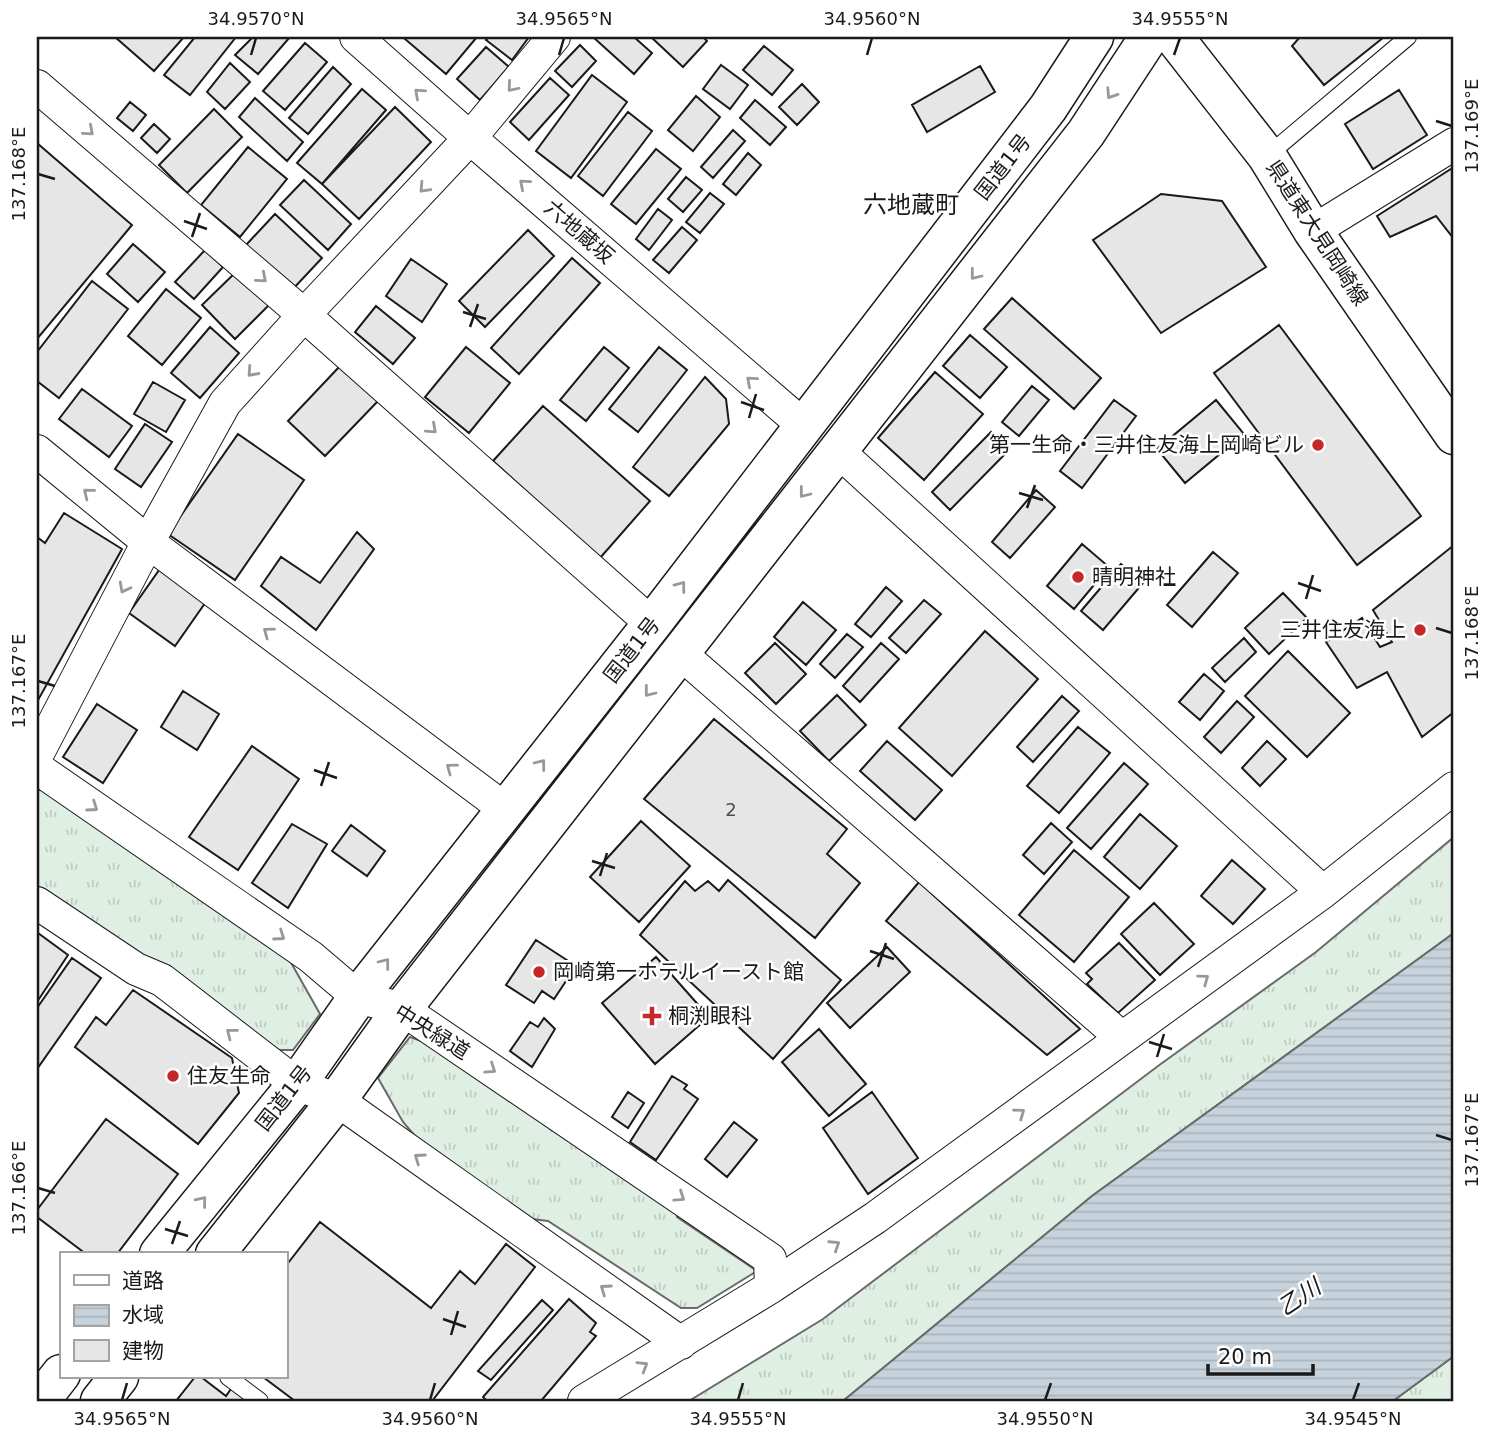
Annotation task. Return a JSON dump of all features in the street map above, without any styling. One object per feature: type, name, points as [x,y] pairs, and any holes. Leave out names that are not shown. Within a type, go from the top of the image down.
[{"type":"main road","name":"国道1号","points":[[161,1252],[297,1084],[358,996],[652,624],[1048,108],[1094,37]]},
{"type":"main road","name":"国道1号","points":[[217,1252],[337,1100],[402,1009],[1086,133],[1149,37]]},
{"type":"main road","name":"県道東大見岡崎線","points":[[1174,37],[1266,156],[1313,231],[1454,435]]},
{"type":"main road","points":[[40,1401],[60,1375]]},
{"type":"main road","points":[[100,1401],[118,1378]]},
{"type":"street","name":"六地蔵坂","points":[[356,37],[803,425]]},
{"type":"street","points":[[37,755],[148,542],[225,403],[470,138],[554,37]]},
{"type":"street","points":[[37,86],[304,315],[652,624]]},
{"type":"street","points":[[1313,231],[1454,144]]},
{"type":"street","points":[[37,451],[148,542],[505,809]]},
{"type":"street","points":[[838,451],[1324,892]]},
{"type":"street","points":[[680,653],[1122,1038]]},
{"type":"street","name":"中央緑道","points":[[37,768],[311,957],[358,996],[402,1009],[770,1259],[771,1287]]},
{"type":"street","points":[[584,1401],[771,1287],[875,1218],[1324,892],[1454,788]]},
{"type":"street","points":[[37,903],[136,969],[162,979],[297,1084],[337,1100],[681,1343]]},
{"type":"lane","points":[[1266,156],[1408,37]]},
{"type":"lane","points":[[229,1378],[260,1401]]},
{"type":"green space","points":[[48,789],[285,952],[320,1014],[293,1050],[279,1050],[37,887],[37,792]]},
{"type":"green space","points":[[1454,837],[1454,933],[1092,1196],[843,1401],[689,1401],[823,1319],[1158,1066],[1316,952]]},
{"type":"green space","points":[[410,1037],[430,1044],[678,1210],[677,1217],[757,1271],[697,1308],[681,1308],[548,1221],[532,1219],[427,1150],[403,1122],[378,1078]]},
{"type":"green space","points":[[1454,1356],[1454,1401],[1393,1401]]},
{"type":"water","name":"乙川","points":[[1454,933],[1454,1356],[1393,1401],[843,1401],[1092,1196]]},
{"type":"building","points":[[115,37],[184,37],[154,71]]},
{"type":"building","points":[[195,37],[236,37],[190,95],[164,75]]},
{"type":"building","points":[[253,37],[290,37],[258,74],[235,55]]},
{"type":"building","points":[[477,37],[446,74],[405,39]]},
{"type":"building","points":[[489,37],[529,37],[512,60],[486,40]]},
{"type":"building","points":[[593,37],[634,37],[652,53],[634,74]]},
{"type":"building","points":[[651,37],[703,37],[707,41],[683,67]]},
{"type":"building","points":[[1300,37],[1384,37],[1324,85],[1292,46]]},
{"type":"building","points":[[305,43],[327,62],[285,110],[263,91]]},
{"type":"building","points":[[580,45],[596,61],[572,87],[555,71]]},
{"type":"building","points":[[764,46],[793,70],[772,95],[743,70]]},
{"type":"building","points":[[486,47],[509,67],[480,100],[457,79]]},
{"type":"building","points":[[230,63],[250,82],[225,109],[207,92]]},
{"type":"building","points":[[721,65],[748,85],[730,109],[703,89]]},
{"type":"building","points":[[980,66],[995,92],[927,132],[912,105]]},
{"type":"building","points":[[333,67],[351,84],[308,134],[289,118]]},
{"type":"building","points":[[592,75],[627,102],[571,178],[536,151]]},
{"type":"building","points":[[550,78],[569,95],[529,140],[510,122]]},
{"type":"building","points":[[802,84],[819,102],[797,125],[779,107]]},
{"type":"building","points":[[362,89],[386,110],[322,184],[297,163]]},
{"type":"building","points":[[1399,90],[1427,135],[1373,169],[1345,124]]},
{"type":"building","points":[[696,96],[720,117],[693,151],[668,130]]},
{"type":"building","points":[[255,98],[303,142],[287,161],[239,117]]},
{"type":"building","points":[[755,100],[786,127],[770,145],[740,118]]},
{"type":"building","points":[[130,102],[146,115],[133,131],[117,118]]},
{"type":"building","points":[[395,107],[431,142],[359,219],[322,184]]},
{"type":"building","points":[[214,109],[242,137],[187,193],[159,165]]},
{"type":"building","points":[[628,112],[652,131],[603,196],[578,176]]},
{"type":"building","points":[[154,124],[170,139],[157,153],[141,138]]},
{"type":"building","points":[[733,130],[745,141],[713,178],[701,167]]},
{"type":"building","points":[[37,143],[132,225],[37,339]]},
{"type":"building","points":[[248,147],[287,179],[240,237],[201,205]]},
{"type":"building","points":[[656,149],[681,169],[636,224],[611,204]]},
{"type":"building","points":[[748,153],[761,165],[736,195],[723,184]]},
{"type":"building","points":[[1454,167],[1454,239],[1436,216],[1390,237],[1377,216]]},
{"type":"building","points":[[686,177],[702,190],[683,212],[668,199]]},
{"type":"building","points":[[304,180],[351,224],[328,250],[280,205]]},
{"type":"building","points":[[710,193],[724,204],[700,233],[686,222]]},
{"type":"building","points":[[1161,194],[1222,201],[1266,267],[1161,333],[1093,240]]},
{"type":"building","points":[[658,209],[672,220],[649,250],[636,239]]},
{"type":"building","points":[[275,214],[322,258],[292,290],[246,245]]},
{"type":"building","points":[[682,227],[697,240],[669,273],[653,260]]},
{"type":"building","points":[[528,230],[554,256],[485,327],[459,301]]},
{"type":"building","points":[[133,244],[165,272],[138,302],[107,274]]},
{"type":"building","points":[[205,250],[223,267],[194,299],[175,282]]},
{"type":"building","points":[[572,258],[600,283],[519,374],[491,348]]},
{"type":"building","points":[[411,259],[447,284],[422,322],[386,296]]},
{"type":"building","points":[[237,271],[270,304],[235,339],[202,305]]},
{"type":"building","points":[[92,281],[128,309],[59,398],[37,381],[37,352]]},
{"type":"building","points":[[166,289],[201,318],[162,365],[128,336]]},
{"type":"building","points":[[1012,298],[1101,378],[1074,409],[984,329]]},
{"type":"building","points":[[376,306],[415,338],[393,364],[355,332]]},
{"type":"building","name":"第一生命・三井住友海上岡崎ビル","points":[[1279,325],[1421,516],[1357,565],[1214,373]]},
{"type":"building","points":[[210,327],[239,353],[200,398],[171,373]]},
{"type":"building","points":[[970,335],[1007,367],[980,398],[943,366]]},
{"type":"building","points":[[466,347],[510,383],[469,433],[425,397]]},
{"type":"building","points":[[604,347],[629,368],[586,421],[560,400]]},
{"type":"building","points":[[659,347],[687,370],[638,432],[609,409]]},
{"type":"building","points":[[340,366],[378,401],[325,456],[288,421]]},
{"type":"building","points":[[935,372],[983,414],[924,480],[878,438]]},
{"type":"building","points":[[705,377],[726,399],[729,424],[669,496],[633,467]]},
{"type":"building","points":[[153,382],[185,400],[166,432],[134,414]]},
{"type":"building","points":[[1032,386],[1049,400],[1019,436],[1002,422]]},
{"type":"building","points":[[82,389],[132,426],[109,457],[59,419]]},
{"type":"building","points":[[1114,400],[1136,416],[1082,488],[1060,471]]},
{"type":"building","points":[[1216,400],[1244,434],[1185,483],[1157,449]]},
{"type":"building","points":[[543,406],[650,501],[600,558],[493,461]]},
{"type":"building","points":[[145,424],[172,442],[141,487],[115,469]]},
{"type":"building","points":[[991,432],[1009,450],[950,510],[932,492]]},
{"type":"building","points":[[238,434],[304,480],[235,580],[168,534]]},
{"type":"building","points":[[1036,490],[1055,507],[1010,558],[992,542]]},
{"type":"building","points":[[64,513],[122,549],[37,702],[37,537],[45,543]]},
{"type":"building","points":[[357,532],[374,549],[316,630],[261,586],[281,557],[320,583]]},
{"type":"building","name":"晴明神社","points":[[1082,544],[1109,567],[1074,609],[1047,586]]},
{"type":"building","name":"三井住友海上","points":[[1454,545],[1454,712],[1422,737],[1387,672],[1357,688],[1326,642],[1362,618],[1380,647],[1392,642],[1373,610]]},
{"type":"building","points":[[1213,552],[1238,573],[1192,627],[1167,605]]},
{"type":"building","points":[[164,563],[210,596],[175,646],[129,613]]},
{"type":"building","points":[[1121,564],[1143,583],[1103,630],[1081,611]]},
{"type":"building","points":[[886,587],[902,601],[871,637],[855,624]]},
{"type":"building","points":[[1283,593],[1307,618],[1269,654],[1245,628]]},
{"type":"building","points":[[924,600],[941,614],[906,653],[889,638]]},
{"type":"building","points":[[803,602],[836,630],[806,665],[774,637]]},
{"type":"building","points":[[985,631],[1038,679],[952,776],[899,728]]},
{"type":"building","points":[[847,634],[863,647],[835,678],[820,664]]},
{"type":"building","points":[[1244,638],[1256,652],[1225,682],[1212,668]]},
{"type":"building","points":[[775,643],[806,674],[776,704],[745,673]]},
{"type":"building","points":[[881,643],[899,659],[860,702],[843,686]]},
{"type":"building","points":[[1288,651],[1350,713],[1307,757],[1245,696]]},
{"type":"building","points":[[1204,674],[1224,691],[1200,720],[1179,702]]},
{"type":"building","points":[[183,691],[219,714],[197,750],[161,727]]},
{"type":"building","points":[[837,695],[866,725],[829,761],[800,731]]},
{"type":"building","points":[[1062,696],[1079,711],[1033,762],[1017,747]]},
{"type":"building","points":[[1237,701],[1254,717],[1221,753],[1204,737]]},
{"type":"building","points":[[97,704],[137,730],[103,783],[63,757]]},
{"type":"building","points":[[714,719],[847,829],[827,854],[860,883],[815,938],[644,799]]},
{"type":"building","points":[[1078,727],[1110,753],[1059,813],[1027,786]]},
{"type":"building","points":[[887,741],[942,790],[915,820],[860,771]]},
{"type":"building","points":[[1267,741],[1286,759],[1260,786],[1242,768]]},
{"type":"building","points":[[252,746],[299,779],[238,870],[189,837]]},
{"type":"building","points":[[1124,763],[1148,784],[1091,849],[1067,828]]},
{"type":"building","points":[[1140,814],[1177,846],[1140,889],[1104,857]]},
{"type":"building","points":[[641,821],[690,866],[639,922],[590,877]]},
{"type":"building","points":[[1051,823],[1072,842],[1044,874],[1023,855]]},
{"type":"building","points":[[292,824],[327,844],[288,908],[252,883]]},
{"type":"building","points":[[351,825],[385,851],[367,876],[332,851]]},
{"type":"building","points":[[1074,850],[1129,897],[1074,962],[1019,915]]},
{"type":"building","points":[[1232,860],[1265,889],[1233,924],[1201,896]]},
{"type":"building","points":[[728,880],[841,980],[773,1059],[640,935],[685,881],[695,891],[708,881],[719,891]]},
{"type":"building","points":[[919,882],[1080,1029],[1047,1055],[886,921]]},
{"type":"building","points":[[1154,903],[1194,944],[1160,975],[1121,934]]},
{"type":"building","points":[[37,934],[68,955],[37,1002]]},
{"type":"building","points":[[536,940],[576,966],[554,999],[542,991],[534,1003],[506,985]]},
{"type":"building","points":[[1119,943],[1155,980],[1118,1013],[1087,984],[1092,979],[1086,973]]},
{"type":"building","points":[[887,947],[910,972],[850,1028],[827,1003]]},
{"type":"building","points":[[656,957],[709,1017],[655,1064],[602,1003]]},
{"type":"building","points":[[72,958],[101,978],[37,1069],[37,1008]]},
{"type":"building","name":"住友生命","points":[[133,990],[232,1058],[239,1093],[198,1144],[75,1047],[96,1017],[106,1025]]},
{"type":"building","points":[[544,1018],[555,1029],[532,1067],[510,1051],[530,1022],[538,1027]]},
{"type":"building","points":[[819,1029],[866,1084],[829,1116],[782,1062]]},
{"type":"building","points":[[672,1076],[687,1085],[684,1089],[698,1099],[656,1160],[630,1142]]},
{"type":"building","points":[[628,1092],[644,1103],[628,1128],[612,1117]]},
{"type":"building","points":[[872,1092],[918,1158],[868,1194],[823,1128]]},
{"type":"building","points":[[106,1119],[178,1174],[119,1252],[83,1252],[37,1217],[37,1210]]},
{"type":"building","points":[[734,1122],[757,1140],[727,1177],[705,1159]]},
{"type":"building","points":[[320,1222],[431,1308],[460,1271],[475,1284],[506,1244],[535,1267],[434,1401],[295,1401],[264,1378],[287,1378],[287,1264]]},
{"type":"building","points":[[569,1299],[596,1323],[590,1332],[596,1336],[541,1401],[487,1401],[483,1397]]},
{"type":"building","points":[[542,1300],[553,1310],[491,1380],[478,1371]]},
{"type":"building","points":[[194,1378],[202,1378],[226,1396],[235,1383],[258,1401],[176,1401]]},
{"type":"place","name":"第一生命・三井住友海上岡崎ビル","points":[[1318,445]]},
{"type":"place","name":"晴明神社","points":[[1078,577]]},
{"type":"place","name":"三井住友海上","points":[[1420,630]]},
{"type":"place","name":"岡崎第一ホテルイースト館","points":[[539,972]]},
{"type":"place","name":"桐渕眼科","points":[[652,1016]]},
{"type":"place","name":"住友生命","points":[[173,1076]]},
{"type":"district","name":"六地蔵町","points":[[911,205]]}]
